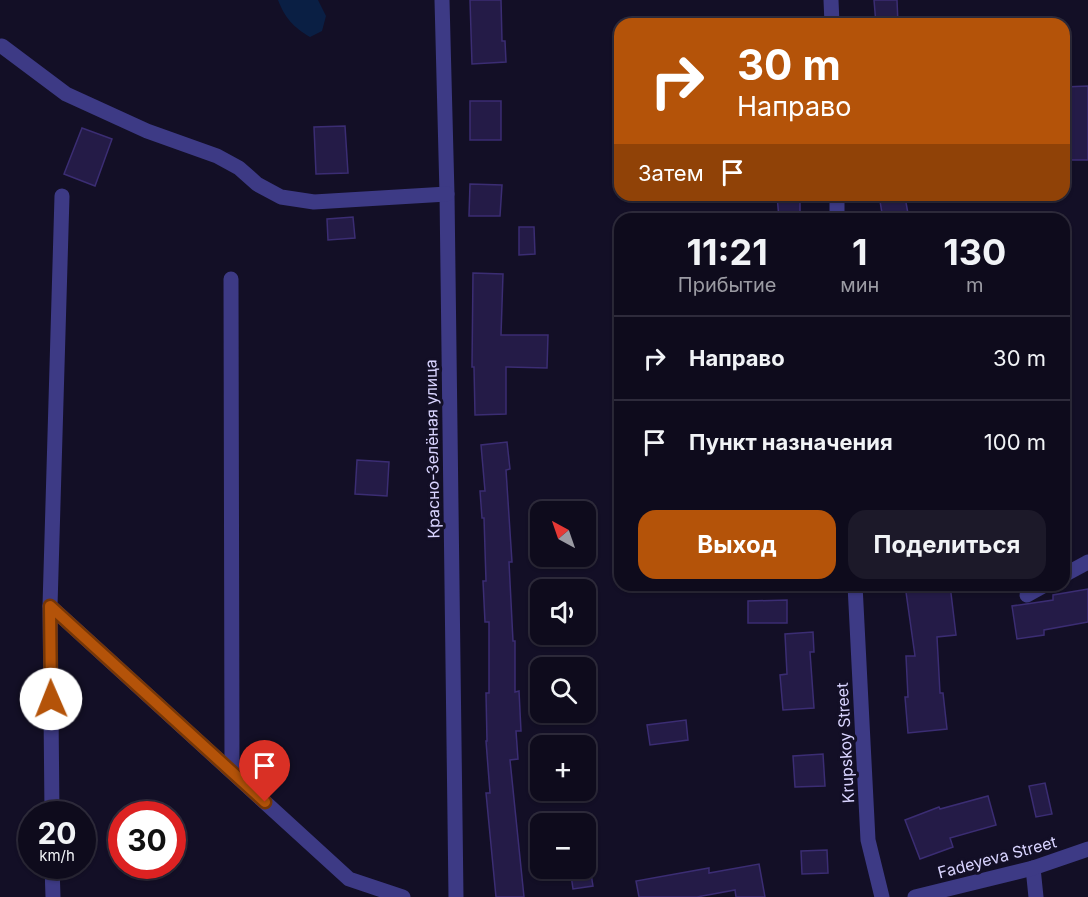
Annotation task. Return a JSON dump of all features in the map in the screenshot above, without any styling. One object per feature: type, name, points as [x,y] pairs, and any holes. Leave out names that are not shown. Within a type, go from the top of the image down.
[{"type":"street","name":"Красно-Зелёная улица","points":[[442,0],[447,194],[456,897]]},
{"type":"street","points":[[831,0],[832,18]]},
{"type":"street","points":[[2,46],[66,94],[147,130],[217,156],[239,168],[257,184],[281,197],[314,202],[447,194]]},
{"type":"street","points":[[52,801],[50,606],[62,196]]},
{"type":"street","points":[[231,279],[232,771]]},
{"type":"street","points":[[1070,572],[1088,562]]},
{"type":"street","name":"Krupskoy Street","points":[[855,591],[868,840],[882,897]]},
{"type":"street","points":[[1027,595],[1034,591]]},
{"type":"street","points":[[50,606],[349,879],[403,897]]},
{"type":"street","name":"Fadeyeva Street","points":[[915,897],[1033,868],[1088,849]]},
{"type":"street","points":[[1033,868],[1036,897]]},
{"type":"street","points":[[52,879],[53,897]]},
{"type":"water","points":[[278,0],[318,0],[326,16],[322,31],[310,37],[294,26]]},
{"type":"building","points":[[470,0],[501,0],[502,41],[505,41],[506,62],[472,64]]},
{"type":"building","points":[[874,0],[897,0],[898,18],[876,18]]},
{"type":"building","points":[[1088,86],[1088,160],[1070,160],[1070,87]]},
{"type":"building","points":[[470,101],[501,101],[501,140],[470,140]]},
{"type":"building","points":[[345,126],[348,173],[316,174],[314,127]]},
{"type":"building","points":[[82,128],[112,139],[95,186],[64,174]]},
{"type":"building","points":[[470,184],[502,185],[500,216],[469,216]]},
{"type":"building","points":[[778,201],[800,201],[800,213],[778,213]]},
{"type":"building","points":[[880,201],[906,201],[908,213],[882,213]]},
{"type":"building","points":[[353,217],[355,238],[328,240],[327,219]]},
{"type":"building","points":[[519,227],[534,227],[535,254],[519,255]]},
{"type":"building","points":[[473,273],[503,274],[501,335],[548,335],[547,368],[506,367],[506,414],[475,415],[474,367],[472,367]]},
{"type":"building","points":[[507,442],[510,469],[506,470],[512,562],[509,562],[513,641],[515,641],[515,692],[519,691],[521,731],[516,731],[518,759],[510,760],[524,897],[496,897],[486,793],[490,793],[486,741],[489,622],[485,622],[483,581],[486,581],[484,518],[482,518],[480,491],[485,491],[481,445]]},
{"type":"building","points":[[357,460],[389,462],[387,496],[355,494]]},
{"type":"building","points":[[1088,589],[1088,622],[1044,630],[1044,635],[1017,639],[1012,606],[1053,600],[1053,595]]},
{"type":"building","points":[[906,591],[951,591],[956,635],[937,637],[940,693],[943,693],[947,729],[908,733],[905,697],[908,697],[906,656],[915,656]]},
{"type":"building","points":[[787,600],[787,623],[748,623],[748,601]]},
{"type":"building","points":[[813,632],[814,652],[810,652],[814,708],[783,710],[780,675],[787,674],[785,634]]},
{"type":"building","points":[[686,720],[688,740],[650,745],[647,725]]},
{"type":"building","points":[[823,754],[825,786],[795,787],[793,756]]},
{"type":"building","points":[[1045,783],[1052,814],[1036,817],[1029,786]]},
{"type":"building","points":[[988,796],[996,825],[950,838],[953,847],[920,859],[905,820],[939,807],[940,809]]},
{"type":"building","points":[[827,850],[828,873],[802,874],[801,851]]},
{"type":"building","points":[[759,864],[765,897],[736,897],[735,890],[697,897],[639,897],[636,881],[709,868],[709,873]]},
{"type":"building","points":[[572,879],[592,879],[593,886],[573,889]]},
{"type":"route","points":[[51,699],[50,606],[265,802]]}]
